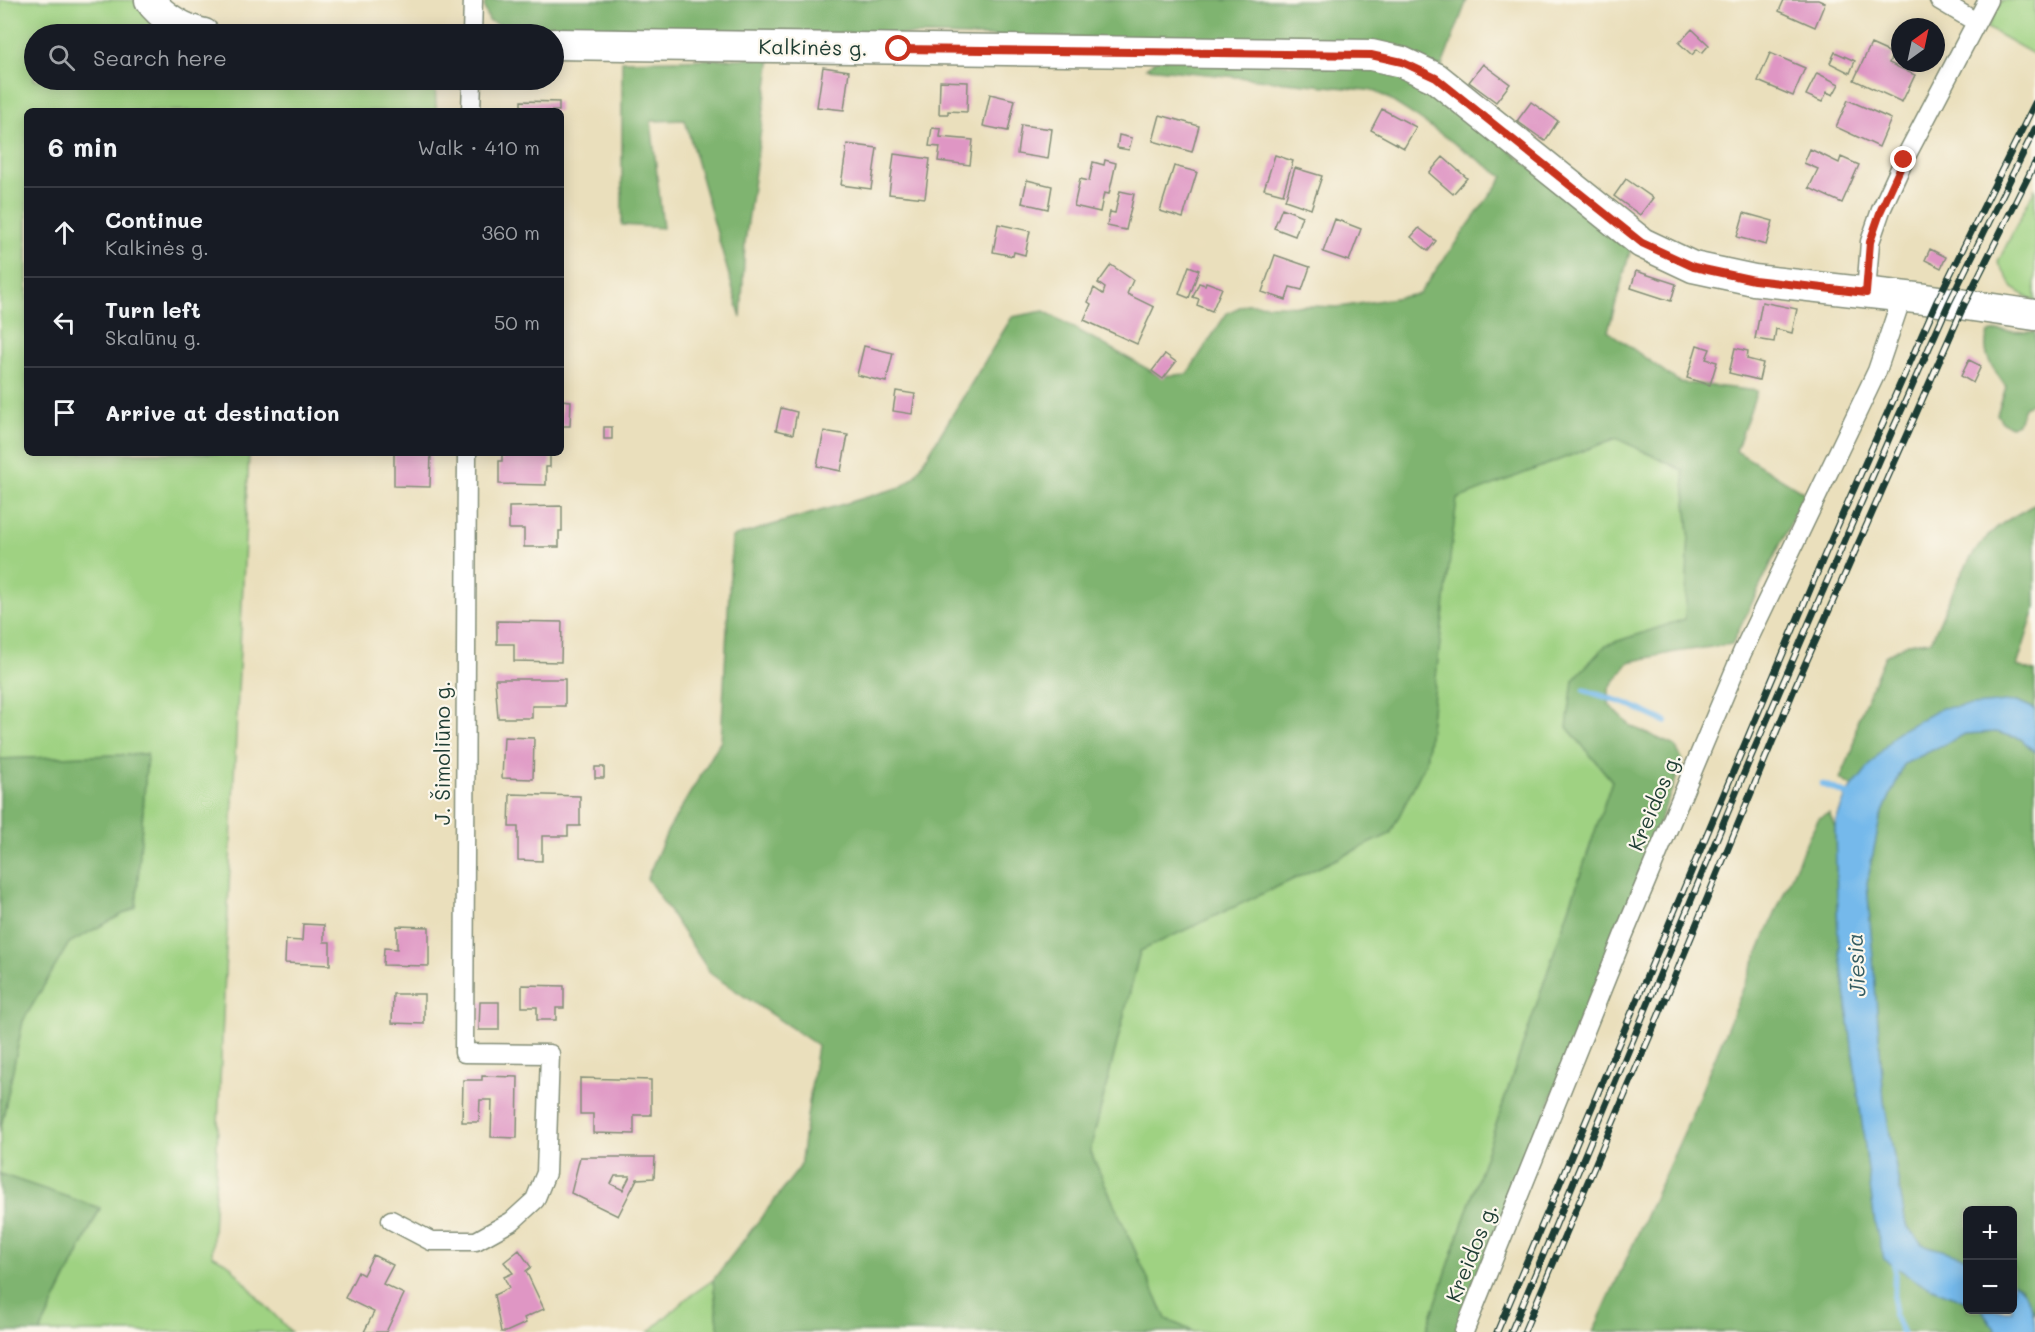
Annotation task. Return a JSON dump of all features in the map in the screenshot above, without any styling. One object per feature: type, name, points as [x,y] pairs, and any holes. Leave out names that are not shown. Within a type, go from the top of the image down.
[{"type":"main road","points":[[150,0],[179,24]]},
{"type":"main road","name":"Kalkinės g.","points":[[564,44],[1371,55],[1402,62],[1436,78],[1642,243],[1694,267],[1754,280],[2035,315]]},
{"type":"street","points":[[472,24],[473,0]]},
{"type":"street","points":[[1938,0],[1976,22]]},
{"type":"street","points":[[1866,293],[1870,242],[1881,210],[1988,0]]},
{"type":"street","points":[[471,108],[472,90]]},
{"type":"street","name":"Kreidos g.","points":[[1464,1332],[1624,934],[1742,653],[1877,371],[1902,297]]},
{"type":"street","name":"J. Šimoliūno g.","points":[[391,1220],[431,1241],[476,1241],[512,1221],[535,1200],[546,1173],[550,1054],[464,1053],[467,456]]},
{"type":"green space","points":[[0,0],[135,0],[155,24],[24,24],[24,90],[435,90],[436,108],[24,108],[24,456],[249,456],[212,1255],[229,1264],[291,1332],[40,1332],[100,1209],[0,1174],[0,1132],[23,1021],[69,942],[136,907],[147,754],[0,759]]},
{"type":"green space","points":[[486,0],[1467,0],[1442,66],[1255,42],[497,24],[489,21],[484,7]]},
{"type":"green space","points":[[2002,0],[2035,0],[2035,55],[1987,28]]},
{"type":"green space","points":[[771,58],[745,243],[741,318],[685,120],[651,121],[663,228],[622,225],[622,61]]},
{"type":"green space","points":[[1159,58],[1390,70],[1425,82],[1631,248],[1608,331],[1679,382],[1757,391],[1736,451],[1805,493],[1732,644],[1675,652],[1629,662],[1609,688],[1609,705],[1631,726],[1675,746],[1683,761],[1545,1114],[1455,1332],[1426,1332],[1612,781],[1567,727],[1573,680],[1606,645],[1685,619],[1689,533],[1683,470],[1616,438],[1457,499],[1426,762],[1390,834],[1140,951],[1090,1151],[1166,1319],[1194,1332],[719,1332],[713,1280],[800,1167],[817,1045],[711,974],[647,878],[668,830],[721,741],[732,537],[901,487],[915,476],[1012,317],[1044,311],[1160,376],[1187,374],[1227,313],[1246,304],[1340,307],[1419,294],[1503,177],[1376,91],[1146,68]]},
{"type":"green space","points":[[2035,188],[2035,302],[2013,288],[1998,262]]},
{"type":"green space","points":[[2035,332],[2035,402],[2024,407],[2018,423],[2011,426],[2002,422],[1997,414],[2006,387],[1993,368],[1986,348],[1988,333]]},
{"type":"green space","points":[[1617,438],[1683,471],[1689,533],[1686,619],[1606,645],[1567,727],[1612,781],[1426,1332],[1194,1332],[1166,1319],[1090,1151],[1140,951],[1390,834],[1426,762],[1456,499]]},
{"type":"green space","points":[[2035,504],[2035,609],[2017,666],[2035,672],[2035,709],[2017,701],[1866,772],[1853,787],[1840,779],[1853,749],[1857,722],[1885,656],[1908,643],[1931,641],[1957,583],[1982,542],[2002,524]]},
{"type":"green space","points":[[1996,732],[2021,739],[2035,752],[2035,1313],[2017,1285],[2017,1206],[1963,1206],[1963,1257],[1922,1244],[1906,1225],[1884,1101],[1867,883],[1880,819],[1904,764],[1965,734]]},
{"type":"green space","points":[[147,754],[136,907],[69,943],[23,1021],[0,1132],[0,759]]},
{"type":"green space","points":[[1829,813],[1835,827],[1838,937],[1875,1224],[1920,1283],[1963,1300],[1963,1314],[1985,1314],[1997,1332],[1593,1332],[1687,1126],[1754,962],[1819,818]]},
{"type":"green space","points":[[0,1174],[100,1208],[40,1332],[0,1332]]},
{"type":"green space","points":[[713,1280],[719,1332],[649,1332],[687,1298]]},
{"type":"water","name":"Jiesia","points":[[2017,701],[2035,709],[2035,752],[2021,739],[1996,732],[1965,734],[1904,764],[1880,819],[1867,883],[1884,1101],[1906,1225],[1922,1244],[1963,1257],[1963,1300],[1920,1283],[1884,1259],[1875,1224],[1838,937],[1835,827],[1846,795],[1897,732],[1942,708]]},
{"type":"water","points":[[2017,1285],[2024,1292],[2030,1304],[2035,1332],[1997,1332],[1985,1314],[2017,1314]]},
{"type":"building","points":[[1784,0],[1818,0],[1825,3],[1815,27],[1779,11]]},
{"type":"building","points":[[1692,29],[1709,45],[1702,53],[1697,49],[1692,55],[1679,43]]},
{"type":"building","points":[[1871,44],[1891,53],[1889,63],[1891,72],[1908,72],[1915,75],[1902,102],[1854,80]]},
{"type":"building","points":[[1835,52],[1855,61],[1850,73],[1830,63]]},
{"type":"building","points":[[1770,53],[1805,68],[1793,96],[1758,81]]},
{"type":"building","points":[[1483,64],[1510,84],[1496,102],[1469,82]]},
{"type":"building","points":[[823,67],[849,71],[844,110],[817,107]]},
{"type":"building","points":[[1817,73],[1839,84],[1833,95],[1827,92],[1822,102],[1806,95]]},
{"type":"building","points":[[940,81],[968,82],[967,112],[948,111],[948,114],[939,114]]},
{"type":"building","points":[[990,94],[1015,100],[1008,131],[983,126]]},
{"type":"building","points":[[1848,100],[1891,119],[1879,147],[1836,127]]},
{"type":"building","points":[[521,101],[559,102],[559,108],[521,108]]},
{"type":"building","points":[[1531,102],[1558,121],[1545,141],[1517,121]]},
{"type":"building","points":[[1382,109],[1416,127],[1404,148],[1371,130]]},
{"type":"building","points":[[1160,115],[1199,126],[1192,152],[1153,141]]},
{"type":"building","points":[[1021,125],[1052,129],[1048,159],[1017,154]]},
{"type":"building","points":[[932,128],[941,129],[940,137],[973,140],[970,165],[938,161],[940,147],[929,146]]},
{"type":"building","points":[[1119,135],[1132,138],[1129,150],[1117,148]]},
{"type":"building","points":[[847,144],[877,148],[871,189],[841,185]]},
{"type":"building","points":[[1810,149],[1839,163],[1841,157],[1859,165],[1842,203],[1809,188],[1818,169],[1804,163]]},
{"type":"building","points":[[894,154],[930,159],[925,198],[889,194]]},
{"type":"building","points":[[1275,155],[1293,161],[1283,194],[1264,189]]},
{"type":"building","points":[[1443,157],[1467,178],[1453,194],[1429,173]]},
{"type":"building","points":[[1105,160],[1116,163],[1109,194],[1104,193],[1100,212],[1074,206],[1080,179],[1089,181],[1093,162],[1104,165]]},
{"type":"building","points":[[1174,166],[1197,172],[1183,218],[1160,211]]},
{"type":"building","points":[[1295,168],[1322,176],[1311,209],[1285,200]]},
{"type":"building","points":[[1626,179],[1653,198],[1640,215],[1614,196]]},
{"type":"building","points":[[1027,180],[1052,186],[1048,209],[1022,203]]},
{"type":"building","points":[[1120,191],[1134,194],[1126,230],[1107,226],[1110,212],[1115,213]]},
{"type":"building","points":[[1282,208],[1302,216],[1295,236],[1274,228]]},
{"type":"building","points":[[1744,213],[1773,221],[1766,245],[1737,237]]},
{"type":"building","points":[[1335,219],[1361,229],[1349,261],[1323,252]]},
{"type":"building","points":[[998,224],[1030,231],[1025,255],[1014,252],[1013,256],[993,252]]},
{"type":"building","points":[[1419,228],[1436,241],[1428,251],[1411,237]]},
{"type":"building","points":[[1930,249],[1946,257],[1941,268],[1925,260]]},
{"type":"building","points":[[1275,255],[1310,267],[1302,290],[1290,287],[1286,300],[1262,292]]},
{"type":"building","points":[[1111,265],[1133,280],[1127,294],[1154,307],[1137,344],[1084,320],[1091,304],[1088,302],[1094,288],[1103,294],[1105,288],[1098,283]]},
{"type":"building","points":[[1189,266],[1199,270],[1189,298],[1179,294]]},
{"type":"building","points":[[1636,271],[1676,284],[1671,301],[1631,288]]},
{"type":"building","points":[[1206,282],[1222,288],[1212,311],[1197,305],[1199,299],[1193,297],[1199,283],[1205,285]]},
{"type":"building","points":[[1762,302],[1797,309],[1792,333],[1776,329],[1774,342],[1755,339]]},
{"type":"building","points":[[1697,345],[1710,349],[1706,359],[1717,362],[1710,385],[1687,378]]},
{"type":"building","points":[[864,346],[893,353],[886,382],[857,375]]},
{"type":"building","points":[[1735,348],[1748,351],[1747,359],[1763,363],[1759,380],[1729,373]]},
{"type":"building","points":[[1165,354],[1176,362],[1163,379],[1152,371]]},
{"type":"building","points":[[1969,360],[1981,366],[1973,383],[1961,376]]},
{"type":"building","points":[[896,391],[915,394],[912,414],[893,411]]},
{"type":"building","points":[[564,400],[571,401],[570,426],[564,426]]},
{"type":"building","points":[[781,408],[797,412],[793,434],[776,430]]},
{"type":"building","points":[[604,427],[612,427],[612,439],[604,439]]},
{"type":"building","points":[[824,431],[848,435],[841,471],[817,466]]},
{"type":"building","points":[[394,456],[431,456],[430,487],[394,486]]},
{"type":"building","points":[[502,456],[550,456],[550,467],[546,467],[546,485],[499,484],[499,461],[502,461]]},
{"type":"building","points":[[562,506],[562,531],[559,531],[559,547],[524,547],[524,529],[509,529],[509,507]]},
{"type":"building","points":[[497,621],[562,622],[561,662],[514,661],[514,644],[497,644]]},
{"type":"building","points":[[495,679],[565,679],[565,706],[532,706],[532,718],[498,718]]},
{"type":"building","points":[[504,737],[534,738],[533,779],[502,778]]},
{"type":"building","points":[[595,767],[604,767],[604,778],[595,778]]},
{"type":"building","points":[[510,794],[580,796],[580,826],[568,826],[568,836],[542,836],[542,861],[518,860],[518,827],[509,827]]},
{"type":"building","points":[[303,924],[324,925],[324,942],[330,942],[330,965],[285,963],[286,940],[302,941]]},
{"type":"building","points":[[397,926],[429,927],[429,966],[383,965],[384,948],[397,949]]},
{"type":"building","points":[[522,985],[564,986],[564,1008],[556,1008],[556,1020],[537,1020],[537,1007],[522,1007]]},
{"type":"building","points":[[393,994],[424,994],[424,1024],[392,1023]]},
{"type":"building","points":[[480,1002],[499,1002],[499,1030],[479,1030]]},
{"type":"building","points":[[482,1076],[518,1077],[517,1138],[491,1137],[492,1100],[480,1100],[479,1122],[462,1122],[463,1080],[482,1080]]},
{"type":"building","points":[[580,1078],[651,1080],[651,1115],[634,1115],[634,1134],[593,1133],[593,1114],[580,1114]]},
{"type":"building","points":[[580,1157],[655,1157],[654,1178],[637,1179],[618,1216],[571,1193]],"holes":[[[615,1176],[630,1176],[623,1190],[611,1184]]]},
{"type":"building","points":[[519,1250],[531,1267],[526,1271],[544,1309],[524,1318],[526,1323],[501,1332],[494,1295],[509,1288],[504,1277],[513,1273],[504,1262]]},
{"type":"building","points":[[373,1255],[393,1265],[383,1284],[404,1294],[386,1332],[364,1332],[374,1312],[345,1298],[358,1272],[363,1275]]},
{"type":"waterway","points":[[1584,690],[1627,704],[1666,722]]},
{"type":"waterway","points":[[1822,784],[1852,796]]},
{"type":"waterway","points":[[1895,1260],[1894,1315],[1902,1332]]},
{"type":"railway","points":[[1497,1332],[1825,554],[1937,301],[2035,103]]},
{"type":"railway","points":[[1511,1332],[1750,759],[1893,429],[1949,303],[2035,129]]},
{"type":"railway","points":[[1524,1332],[1795,687],[1964,305],[2035,163]]},
{"type":"route","points":[[899,49],[1371,55],[1402,62],[1436,78],[1642,243],[1694,267],[1754,280],[1866,293],[1870,242],[1881,210],[1904,160]]}]
